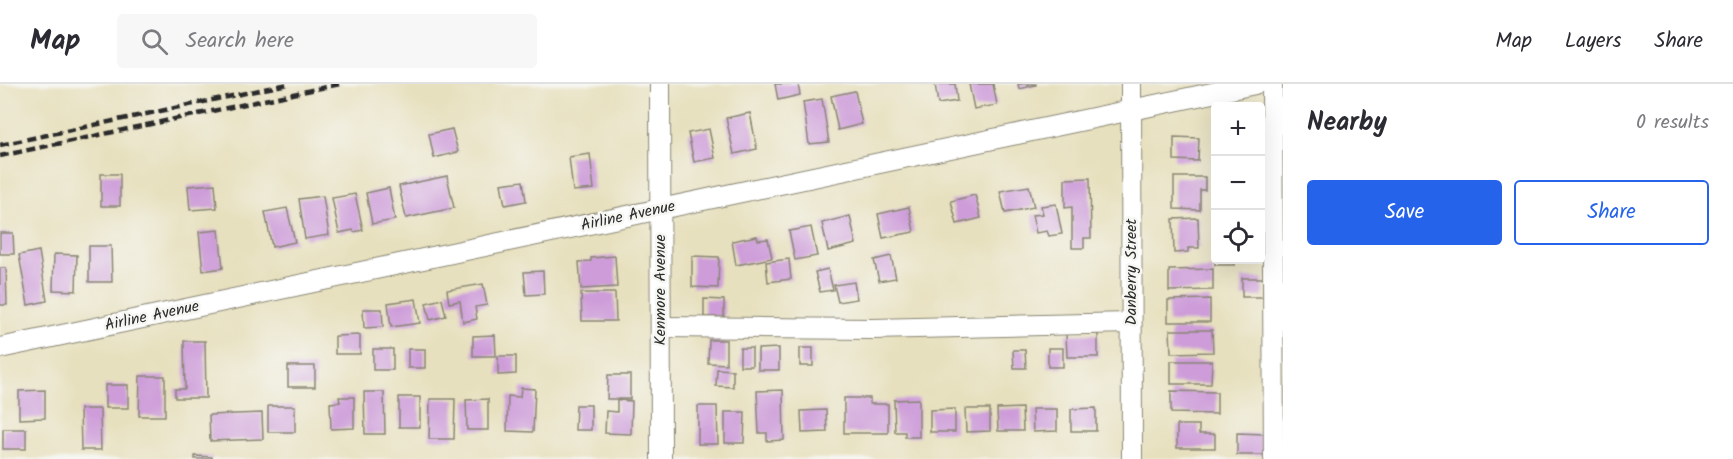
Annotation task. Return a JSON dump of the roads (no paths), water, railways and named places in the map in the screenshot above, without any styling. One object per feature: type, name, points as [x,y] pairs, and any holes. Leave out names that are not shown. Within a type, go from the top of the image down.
[{"type":"street","name":"Kenmore Avenue","points":[[660,84],[661,459]]},
{"type":"street","name":"Danberry Street","points":[[1131,84],[1132,459]]},
{"type":"street","name":"Airline Avenue","points":[[0,348],[1255,84]]},
{"type":"street","points":[[1272,84],[1274,459]]},
{"type":"street","points":[[661,327],[873,329],[1131,323]]},
{"type":"railway","points":[[0,145],[288,84]]},
{"type":"railway","points":[[0,156],[340,84]]}]
